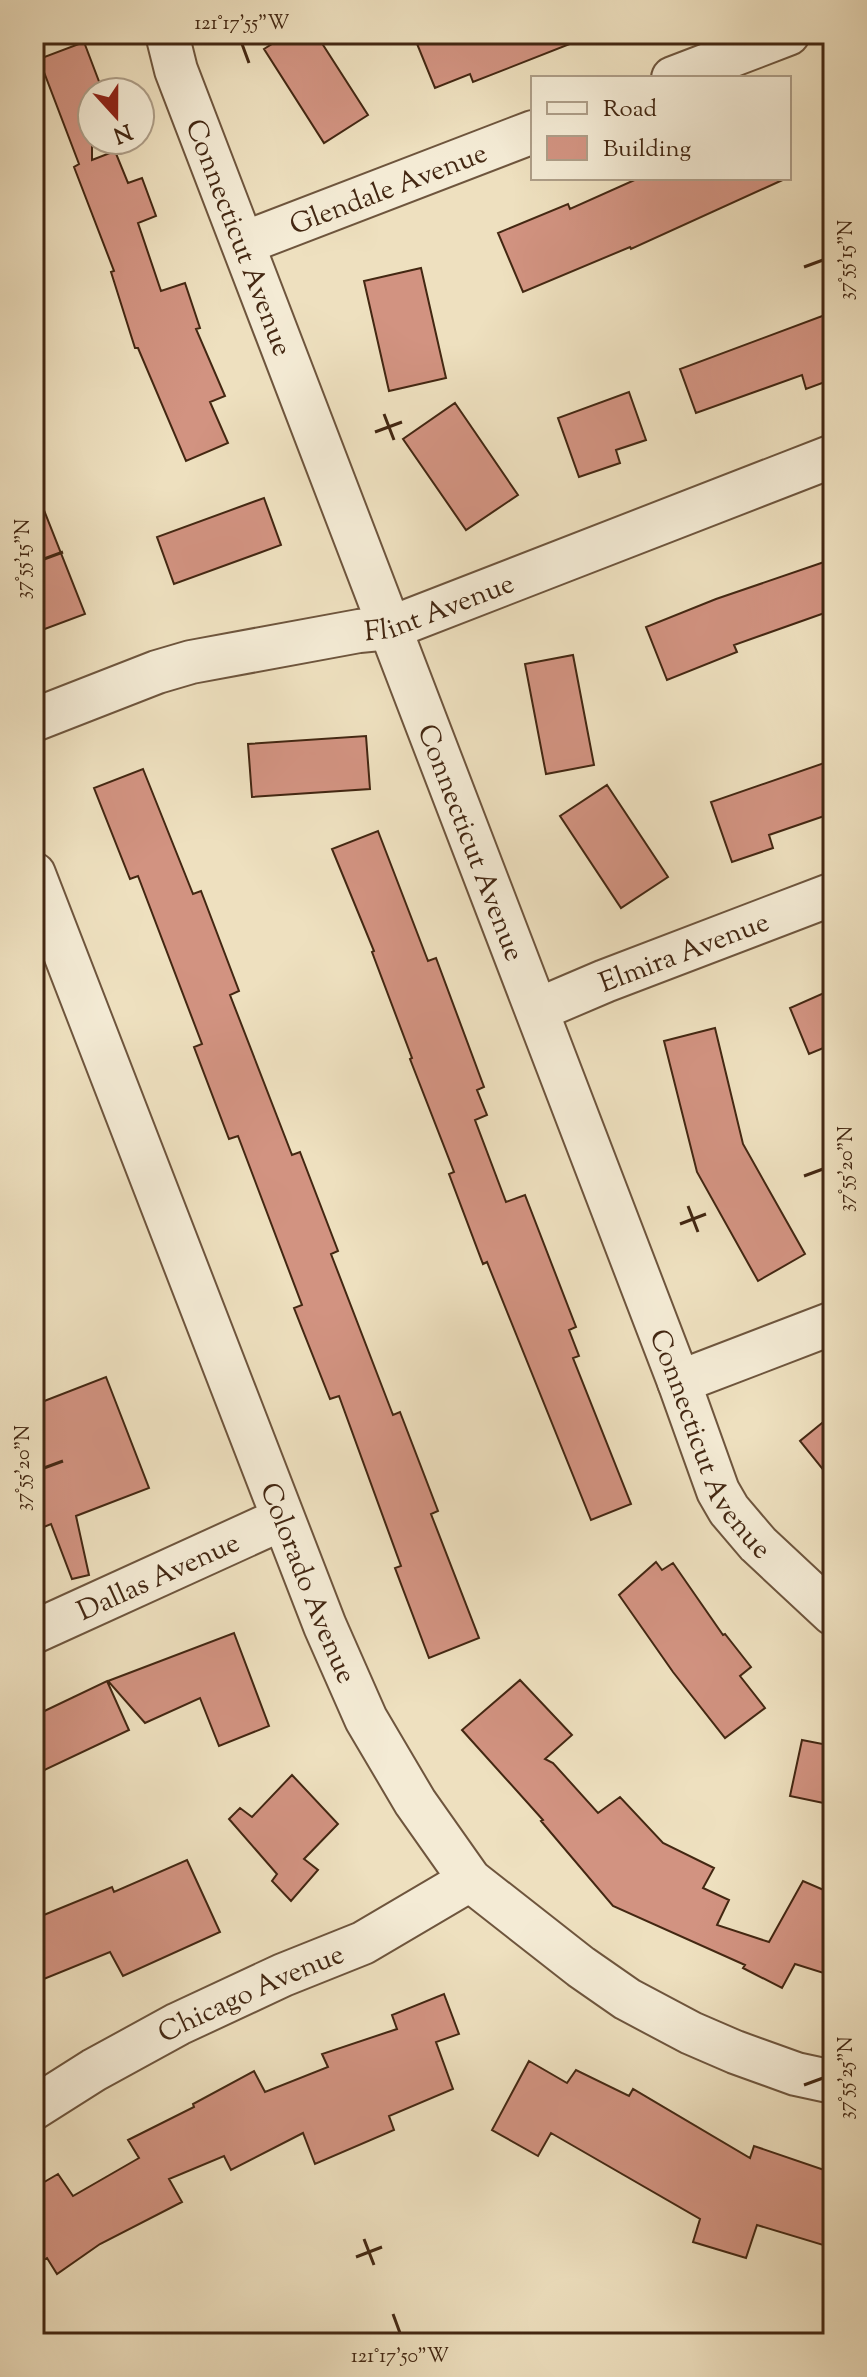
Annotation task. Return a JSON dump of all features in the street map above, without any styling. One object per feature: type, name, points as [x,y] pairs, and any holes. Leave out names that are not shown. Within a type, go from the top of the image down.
[{"type":"street","name":"Connecticut Avenue","points":[[167,34],[176,70],[679,1382],[718,1491],[729,1510],[758,1544],[833,1614]]},
{"type":"street","points":[[678,76],[788,34]]},
{"type":"street","name":"Glendale Avenue","points":[[244,243],[531,133]]},
{"type":"street","name":"Flint Avenue","points":[[34,720],[157,672],[191,662],[390,628],[833,456]]},
{"type":"street","name":"Colorado Avenue","points":[[34,874],[325,1626],[366,1719],[415,1802],[470,1880],[627,1999],[735,2052],[796,2074],[833,2082]]},
{"type":"street","name":"Elmira Avenue","points":[[537,1010],[833,894]]},
{"type":"street","points":[[679,1382],[833,1323]]},
{"type":"street","name":"Dallas Avenue","points":[[34,1632],[282,1519]]},
{"type":"street","name":"Chicago Avenue","points":[[34,2108],[94,2070],[178,2024],[283,1975],[363,1943],[470,1880]]},
{"type":"building","points":[[288,34],[316,34],[368,115],[324,143],[264,49]]},
{"type":"building","points":[[413,34],[590,36],[473,82],[470,74],[435,88]]},
{"type":"building","points":[[84,42],[97,76],[76,76],[76,156],[92,156],[92,160],[117,156],[128,183],[142,178],[156,216],[138,223],[161,291],[185,283],[200,328],[196,329],[225,396],[210,402],[228,443],[186,461],[138,348],[135,348],[111,272],[114,271],[74,167],[79,164],[39,59]]},
{"type":"building","points":[[635,180],[783,180],[631,249],[523,292],[498,233],[568,204],[570,209]]},
{"type":"building","points":[[421,268],[446,378],[389,391],[364,281]]},
{"type":"building","points":[[833,312],[833,379],[806,389],[802,375],[696,413],[680,369]]},
{"type":"building","points":[[629,392],[646,440],[616,450],[620,463],[579,477],[558,418]]},
{"type":"building","points":[[455,403],[518,495],[466,530],[403,439]]},
{"type":"building","points":[[34,490],[85,614],[34,633]]},
{"type":"building","points":[[264,498],[281,545],[174,584],[157,537]]},
{"type":"building","points":[[833,559],[833,610],[734,645],[737,652],[667,680],[646,627]]},
{"type":"building","points":[[573,655],[594,765],[546,774],[525,664]]},
{"type":"building","points":[[366,736],[370,789],[252,797],[248,744]]},
{"type":"building","points":[[833,760],[833,813],[769,835],[773,848],[732,862],[711,802]]},
{"type":"building","points":[[143,769],[193,894],[201,891],[239,991],[230,995],[292,1155],[300,1152],[338,1251],[331,1254],[393,1415],[400,1412],[438,1511],[431,1514],[479,1638],[429,1658],[395,1568],[401,1566],[339,1396],[330,1399],[294,1308],[302,1305],[238,1136],[229,1139],[194,1047],[202,1044],[138,876],[130,879],[94,788]]},
{"type":"building","points":[[607,785],[668,877],[621,908],[560,816]]},
{"type":"building","points":[[378,831],[428,961],[436,958],[484,1087],[477,1090],[487,1115],[475,1120],[506,1202],[525,1195],[576,1327],[569,1330],[579,1356],[573,1358],[631,1504],[591,1520],[487,1262],[483,1264],[449,1174],[454,1172],[410,1059],[374,951],[332,849]]},
{"type":"building","points":[[833,989],[833,1044],[809,1054],[790,1008]]},
{"type":"building","points":[[715,1028],[743,1144],[805,1254],[758,1281],[697,1172],[664,1041]]},
{"type":"building","points":[[106,1377],[149,1488],[76,1516],[89,1575],[72,1579],[51,1524],[34,1531],[34,1405]]},
{"type":"building","points":[[833,1414],[833,1482],[800,1441]]},
{"type":"building","points":[[656,1562],[662,1570],[673,1563],[723,1635],[751,1667],[740,1676],[765,1708],[725,1738],[673,1672],[619,1595]]},
{"type":"building","points":[[234,1633],[269,1726],[219,1746],[200,1698],[145,1723],[108,1681]]},
{"type":"building","points":[[520,1680],[572,1735],[545,1759],[553,1763],[598,1813],[620,1797],[663,1843],[714,1868],[703,1888],[729,1900],[717,1925],[769,1942],[803,1881],[833,1894],[833,1976],[795,1964],[782,1988],[743,1968],[745,1965],[613,1906],[543,1820],[462,1730]]},
{"type":"building","points":[[107,1681],[129,1730],[34,1775],[34,1716]]},
{"type":"building","points":[[802,1740],[833,1746],[833,1805],[790,1796]]},
{"type":"building","points":[[292,1775],[338,1824],[304,1859],[318,1870],[291,1901],[272,1881],[277,1874],[229,1819],[240,1808],[252,1817]]},
{"type":"building","points":[[187,1860],[220,1932],[123,1976],[110,1952],[34,1983],[34,1919],[112,1887],[114,1892]]},
{"type":"building","points":[[444,1994],[459,2034],[436,2042],[453,2089],[389,2116],[394,2130],[315,2164],[303,2133],[231,2170],[224,2156],[169,2179],[182,2202],[100,2244],[57,2274],[47,2258],[34,2266],[34,2188],[58,2174],[73,2196],[139,2158],[128,2140],[194,2107],[193,2104],[254,2071],[265,2092],[328,2067],[322,2054],[397,2029],[392,2015]]},
{"type":"building","points":[[529,2061],[567,2083],[576,2070],[629,2096],[633,2089],[750,2158],[754,2146],[833,2173],[833,2248],[757,2225],[746,2258],[693,2242],[700,2219],[551,2133],[538,2156],[492,2130]]}]
